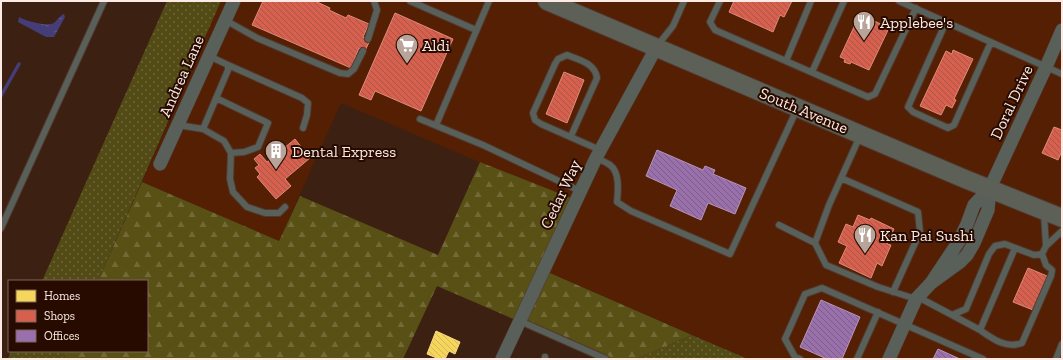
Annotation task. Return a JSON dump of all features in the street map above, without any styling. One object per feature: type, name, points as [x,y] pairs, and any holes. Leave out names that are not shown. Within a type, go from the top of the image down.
[{"type":"main road","name":"South Avenue","points":[[547,1],[1062,218]]},
{"type":"street","name":"Andrea Lane","points":[[160,164],[234,1]]},
{"type":"street","name":"Doral Drive","points":[[888,359],[917,298],[931,283],[959,241],[974,205],[990,188],[1062,30]]},
{"type":"street","name":"Cedar Way","points":[[502,359],[598,154],[656,48]]},
{"type":"lane","points":[[1,228],[104,1]]},
{"type":"lane","points":[[368,39],[377,10],[374,1]]},
{"type":"lane","points":[[410,1],[476,30]]},
{"type":"lane","points":[[436,126],[489,1]]},
{"type":"lane","points":[[656,48],[673,26],[684,1]]},
{"type":"lane","points":[[720,1],[710,22],[715,30],[868,97],[875,94],[916,8]]},
{"type":"lane","points":[[786,61],[811,1]]},
{"type":"lane","points":[[812,72],[844,1]]},
{"type":"lane","points":[[899,1],[1062,74]]},
{"type":"lane","points":[[225,20],[257,38],[340,73],[348,74],[354,70],[363,51]]},
{"type":"lane","points":[[946,22],[908,107],[913,112],[948,128],[954,125],[991,42]]},
{"type":"lane","points":[[571,136],[597,78],[596,72],[590,65],[567,55],[558,59],[555,64],[534,113],[535,120],[571,136],[598,154],[611,165],[616,175],[618,187],[617,202],[631,211],[730,254],[798,108]]},
{"type":"lane","points":[[209,56],[302,98],[308,103],[307,115],[302,128]]},
{"type":"lane","points":[[203,129],[228,70],[228,65]]},
{"type":"lane","points":[[216,98],[268,123],[258,147],[244,152],[231,153]]},
{"type":"lane","points":[[420,119],[483,145],[580,191]]},
{"type":"lane","points":[[178,125],[203,129],[224,141],[231,153],[230,179],[233,192],[247,207],[265,213],[279,213],[285,207]]},
{"type":"lane","points":[[815,243],[829,205],[861,134]]},
{"type":"lane","points":[[841,178],[918,212],[920,232],[893,292]]},
{"type":"lane","points":[[1044,210],[1046,246]]},
{"type":"lane","points":[[779,225],[815,243],[826,266],[893,292],[917,298],[952,315],[988,336],[1008,345],[1014,346],[1022,343],[1051,276],[1052,270],[1046,265],[1042,254],[1046,246],[1062,231]]},
{"type":"lane","points":[[952,315],[966,309],[988,255],[995,246],[1005,244],[1034,255],[1042,254]]},
{"type":"lane","points":[[980,330],[1015,248]]},
{"type":"lane","points":[[800,359],[795,357],[785,339],[805,294],[822,288],[983,359]]},
{"type":"lane","points":[[857,359],[878,312]]},
{"type":"lane","points":[[520,321],[606,359]]},
{"type":"lane","points":[[1056,359],[1062,344]]},
{"type":"shaded area","points":[[167,1],[221,1],[98,280],[42,280]]},
{"type":"shaded area","points":[[221,1],[1062,1],[1062,359],[748,359],[543,270],[486,165],[341,103],[279,241],[142,182]]},
{"type":"shaded area","points":[[692,335],[748,359],[636,359]]},
{"type":"shaded area","points":[[11,352],[68,352],[64,359],[8,359]]},
{"type":"green space","points":[[480,162],[576,200],[543,270],[692,335],[636,359],[606,359],[437,286],[403,359],[64,359],[68,352],[148,352],[148,280],[98,280],[142,182],[279,241],[300,196],[438,255]]},
{"type":"water","points":[[64,14],[65,17],[54,37],[46,37],[18,22],[19,17],[36,23],[51,24]]},
{"type":"building: Homes","points":[[436,331],[460,342],[455,354],[449,351],[445,359],[439,359],[427,354]]},
{"type":"building: Shops","points":[[263,1],[315,1],[346,18],[348,15],[369,24],[363,37],[370,40],[365,51],[359,48],[351,68],[252,25]]},
{"type":"building: Shops","points":[[734,1],[792,1],[784,17],[780,15],[773,32],[729,12]]},
{"type":"building: Shops","name":"Aldi","points":[[395,13],[453,39],[421,111],[375,91],[371,100],[359,95]]},
{"type":"building: Shops","name":"Applebee's","points":[[860,14],[889,28],[869,70],[851,62],[850,64],[844,62],[845,59],[840,57]]},
{"type":"building: Shops","points":[[953,50],[973,59],[954,99],[956,100],[952,108],[946,105],[941,115],[920,106],[946,51],[952,54]]},
{"type":"building: Shops","points":[[564,72],[584,80],[567,123],[546,114]]},
{"type":"building: Shops","points":[[1054,127],[1062,130],[1062,151],[1058,160],[1042,153]]},
{"type":"building: Shops","name":"Dental Express","points":[[295,139],[310,158],[285,179],[291,186],[276,199],[257,177],[260,174],[255,168],[259,165],[254,159],[260,154],[267,162]]},
{"type":"building: Shops","name":"Kan Pai Sushi","points":[[858,215],[870,220],[871,218],[894,229],[887,244],[891,245],[882,266],[877,263],[871,278],[839,263],[847,246],[838,242],[846,224],[853,227]]},
{"type":"building: Shops","points":[[1028,268],[1047,276],[1033,310],[1013,302]]},
{"type":"building: Offices","points":[[657,150],[703,170],[705,166],[715,170],[713,174],[746,188],[735,214],[708,203],[701,220],[670,206],[677,190],[646,176]]},
{"type":"building: Offices","points":[[821,300],[860,317],[842,359],[827,359],[800,347]]},
{"type":"building: Offices","points":[[938,349],[960,359],[933,359]]},
{"type":"waterway","points":[[1,96],[19,64]]},
{"type":"place","name":"Applebee's","points":[[864,42]]},
{"type":"place","name":"Aldi","points":[[407,64]]},
{"type":"place","name":"Dental Express","points":[[276,170]]},
{"type":"place","name":"Kan Pai Sushi","points":[[865,254]]}]
